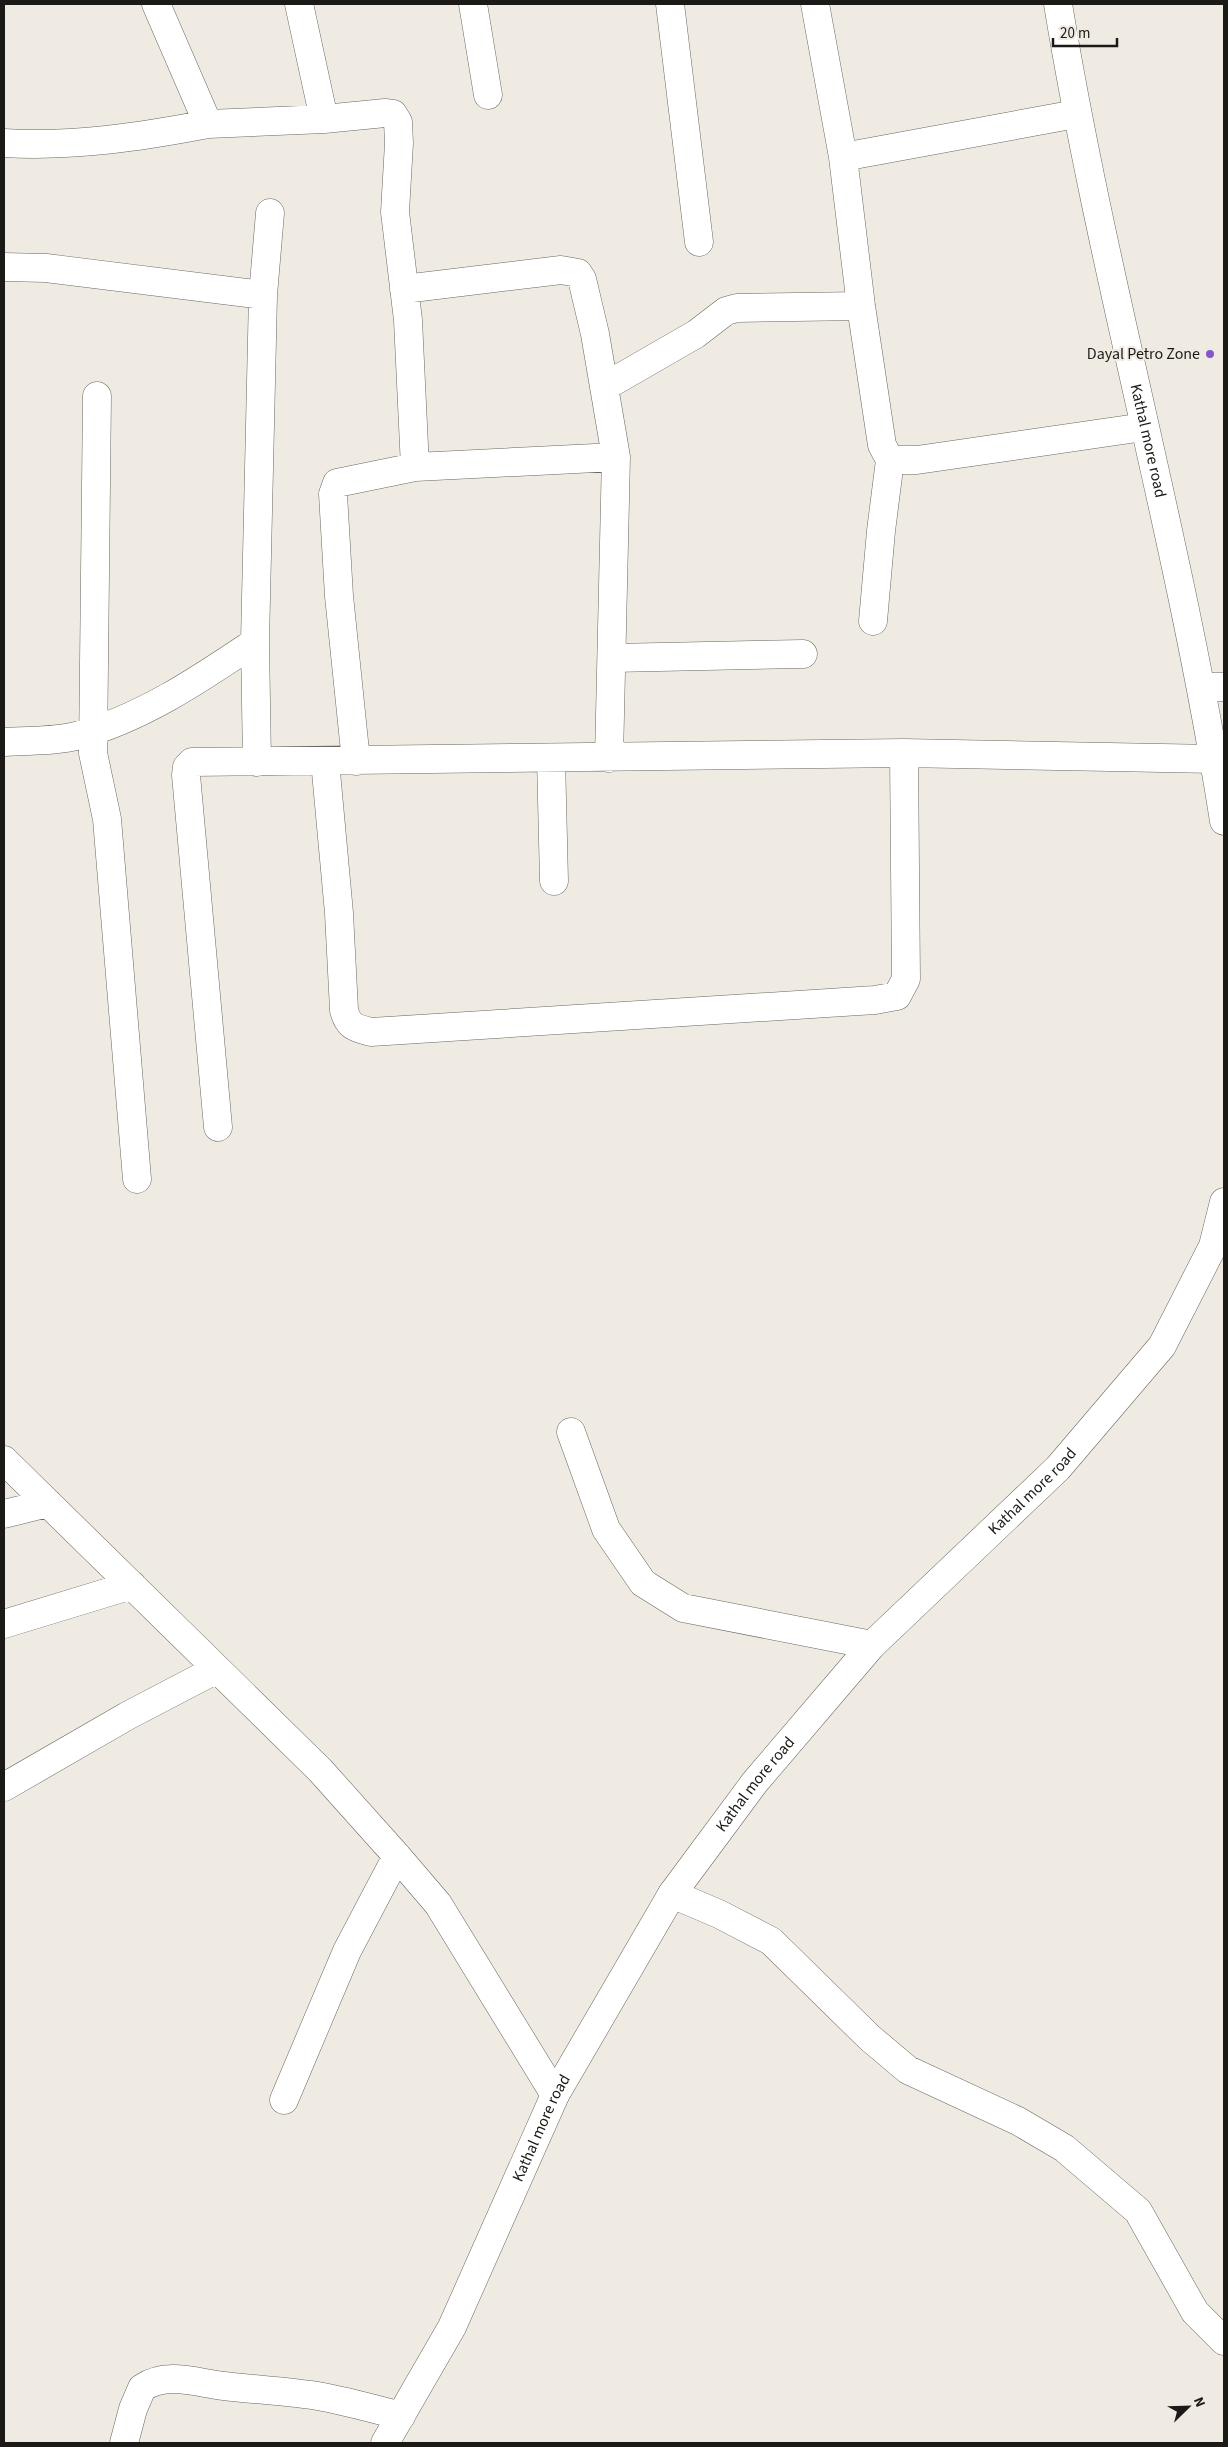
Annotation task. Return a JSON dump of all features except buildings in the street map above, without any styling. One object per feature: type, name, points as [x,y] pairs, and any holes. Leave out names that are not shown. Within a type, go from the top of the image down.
[{"type":"street","points":[[156,4],[208,124]]},
{"type":"street","points":[[299,4],[324,118]]},
{"type":"street","points":[[473,4],[488,95]]},
{"type":"street","points":[[670,4],[699,242]]},
{"type":"street","points":[[815,4],[843,157],[861,306],[882,445],[890,460],[873,620]]},
{"type":"street","name":"Kathal more road","points":[[1058,4],[1076,114],[1144,427],[1213,687],[1214,759],[1224,821]]},
{"type":"street","points":[[4,143],[32,145],[124,139],[208,124],[392,114],[398,122],[399,143],[394,212],[408,320],[415,468]]},
{"type":"street","points":[[843,157],[1076,114]]},
{"type":"street","points":[[257,762],[255,642],[263,295],[270,213]]},
{"type":"street","points":[[4,267],[46,268],[263,295]]},
{"type":"street","points":[[404,289],[561,270],[571,270],[578,273],[582,279],[595,334],[616,457],[613,658],[609,758]]},
{"type":"street","points":[[604,387],[696,334],[726,311],[737,308],[861,306]]},
{"type":"street","points":[[97,396],[93,753],[107,819],[137,1179]]},
{"type":"street","points":[[890,460],[917,460],[1144,427]]},
{"type":"street","points":[[356,761],[339,596],[333,494],[337,483],[415,468],[616,457]]},
{"type":"street","points":[[4,742],[75,737],[121,721],[202,678],[255,642]]},
{"type":"street","points":[[613,658],[802,654]]},
{"type":"street","points":[[325,761],[339,913],[344,1010],[347,1021],[353,1027],[371,1032],[875,1000],[897,996],[906,980],[904,753]]},
{"type":"street","points":[[218,1127],[186,775],[187,767],[192,762],[904,753],[1214,759]]},
{"type":"street","points":[[551,758],[554,881]]},
{"type":"street","name":"Kathal more road","points":[[385,2443],[452,2327],[555,2095],[672,1894],[755,1782],[872,1645],[1058,1468],[1162,1346],[1213,1246],[1224,1202]]},
{"type":"street","points":[[571,1432],[606,1529],[643,1584],[683,1608],[872,1645]]},
{"type":"street","points":[[4,1460],[320,1770],[397,1856],[438,1904],[555,2095]]},
{"type":"street","points":[[4,1514],[48,1503]]},
{"type":"street","points":[[4,1624],[132,1585]]},
{"type":"street","points":[[4,1787],[127,1716],[217,1669]]},
{"type":"street","points":[[284,2100],[347,1952],[397,1856]]},
{"type":"street","points":[[672,1894],[718,1914],[771,1941],[870,2038],[908,2070],[1018,2121],[1064,2148],[1138,2211],[1190,2304],[1224,2341]]},
{"type":"street","points":[[124,2443],[133,2409],[142,2388],[163,2380],[183,2379],[225,2386],[267,2389],[323,2397],[401,2416]]},
{"type":"place","name":"Dayal Petro Zone","points":[[1210,354]]}]
